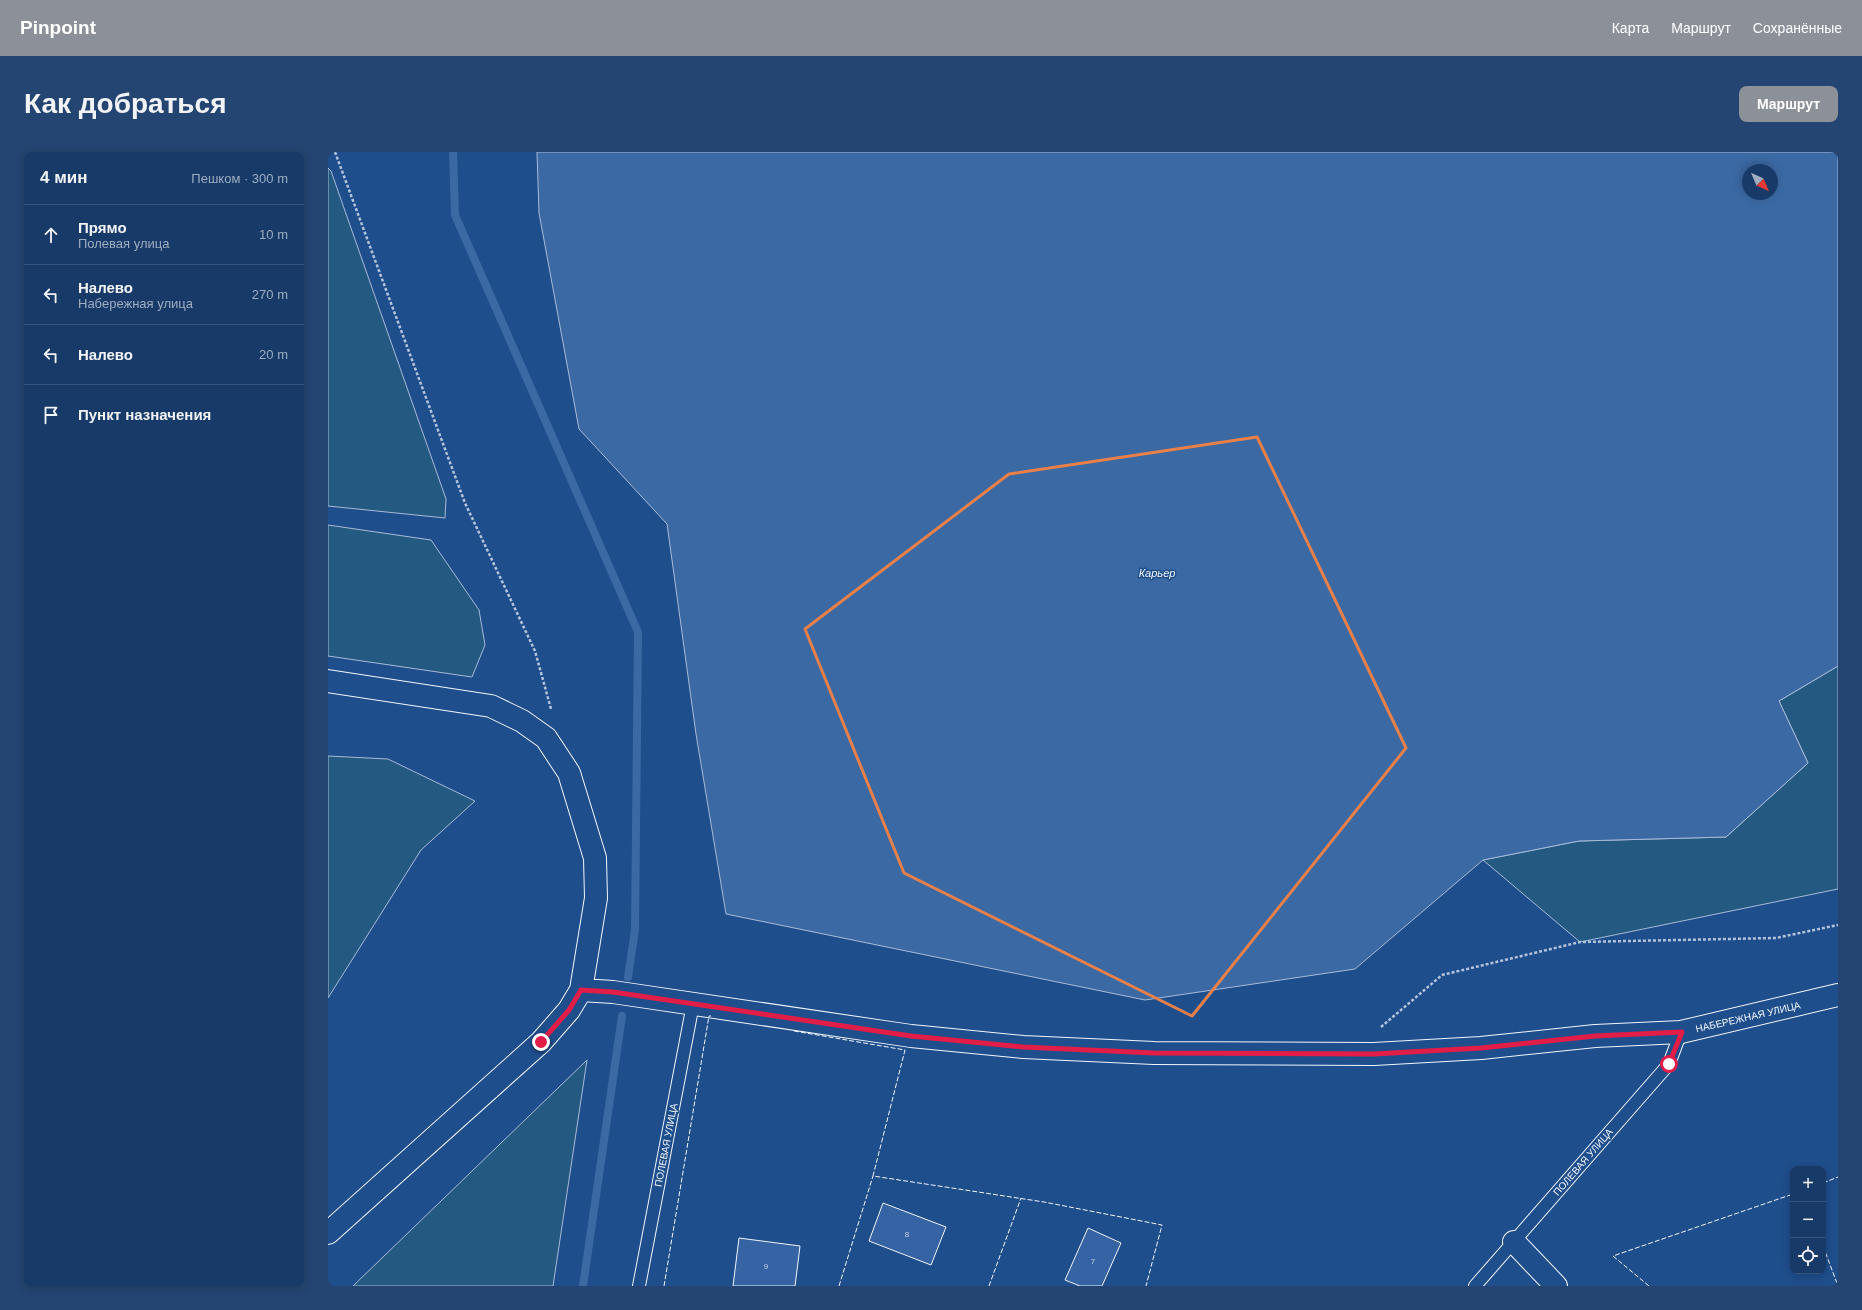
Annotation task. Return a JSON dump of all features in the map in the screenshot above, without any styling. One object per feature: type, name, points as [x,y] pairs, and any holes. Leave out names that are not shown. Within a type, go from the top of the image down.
[{"type":"street","points":[[328,680],[492,706],[522,721],[546,738],[569,773],[595,858],[596,898],[581,990],[569,1010],[541,1042],[328,1233]]},
{"type":"street","name":"НАБЕРЕЖНАЯ УЛИЦА","points":[[581,990],[613,992],[926,1037],[1023,1047],[1154,1053],[1374,1054],[1481,1048],[1595,1036],[1682,1032],[1838,995]]},
{"type":"street","points":[[1514,1242],[1556,1286]]},
{"type":"lane","name":"ПОЛЕВАЯ УЛИЦА","points":[[640,1286],[693,1004]]},
{"type":"lane","name":"ПОЛЕВАЯ УЛИЦА","points":[[1475,1286],[1669,1064],[1682,1032]]},
{"type":"path","points":[[335,152],[465,503],[535,651],[552,712]]},
{"type":"path","points":[[1379,1029],[1442,975],[1580,942],[1776,938],[1838,925]]},
{"type":"highlighted area","points":[[1257,437],[1406,748],[1192,1016],[904,873],[805,629],[1009,474]]},
{"type":"shaded area","points":[[328,168],[331,171],[446,499],[445,518],[328,506]]},
{"type":"shaded area","points":[[328,525],[431,540],[479,610],[485,645],[472,677],[328,656]]},
{"type":"shaded area","points":[[1838,666],[1838,889],[1580,942],[1483,860],[1579,841],[1726,837],[1808,763],[1779,701]]},
{"type":"shaded area","points":[[328,756],[388,759],[475,801],[421,850],[328,998]]},
{"type":"shaded area","points":[[587,1060],[553,1286],[353,1286]]},
{"type":"water","name":"Карьер","points":[[537,152],[1838,152],[1838,666],[1779,701],[1808,763],[1726,837],[1579,841],[1483,860],[1355,969],[1145,1000],[726,914],[696,734],[667,524],[579,429],[539,213]]},
{"type":"building","points":[[883,1203],[946,1227],[931,1265],[869,1241]]},
{"type":"building","points":[[1088,1228],[1121,1243],[1102,1286],[1080,1286],[1065,1280]]},
{"type":"building","points":[[739,1238],[800,1246],[795,1286],[733,1286]]},
{"type":"waterway","points":[[453,152],[455,215],[638,632],[635,930],[628,977]]},
{"type":"waterway","points":[[583,1286],[622,1016]]},
{"type":"fence","points":[[664,1286],[709,1016],[711,1016]]},
{"type":"fence","points":[[794,1031],[905,1050],[873,1176],[1044,1202],[1162,1225],[1146,1286]]},
{"type":"fence","points":[[839,1286],[873,1176]]},
{"type":"fence","points":[[1826,1182],[1838,1177]]},
{"type":"fence","points":[[1649,1286],[1613,1256],[1790,1195]]},
{"type":"fence","points":[[989,1286],[1021,1198]]},
{"type":"fence","points":[[1826,1254],[1838,1286]]},
{"type":"route","points":[[541,1042],[569,1010],[581,990],[613,992],[793,1020],[911,1036],[1023,1047],[1154,1053],[1374,1054],[1481,1048],[1595,1036],[1682,1032],[1669,1064]]}]
